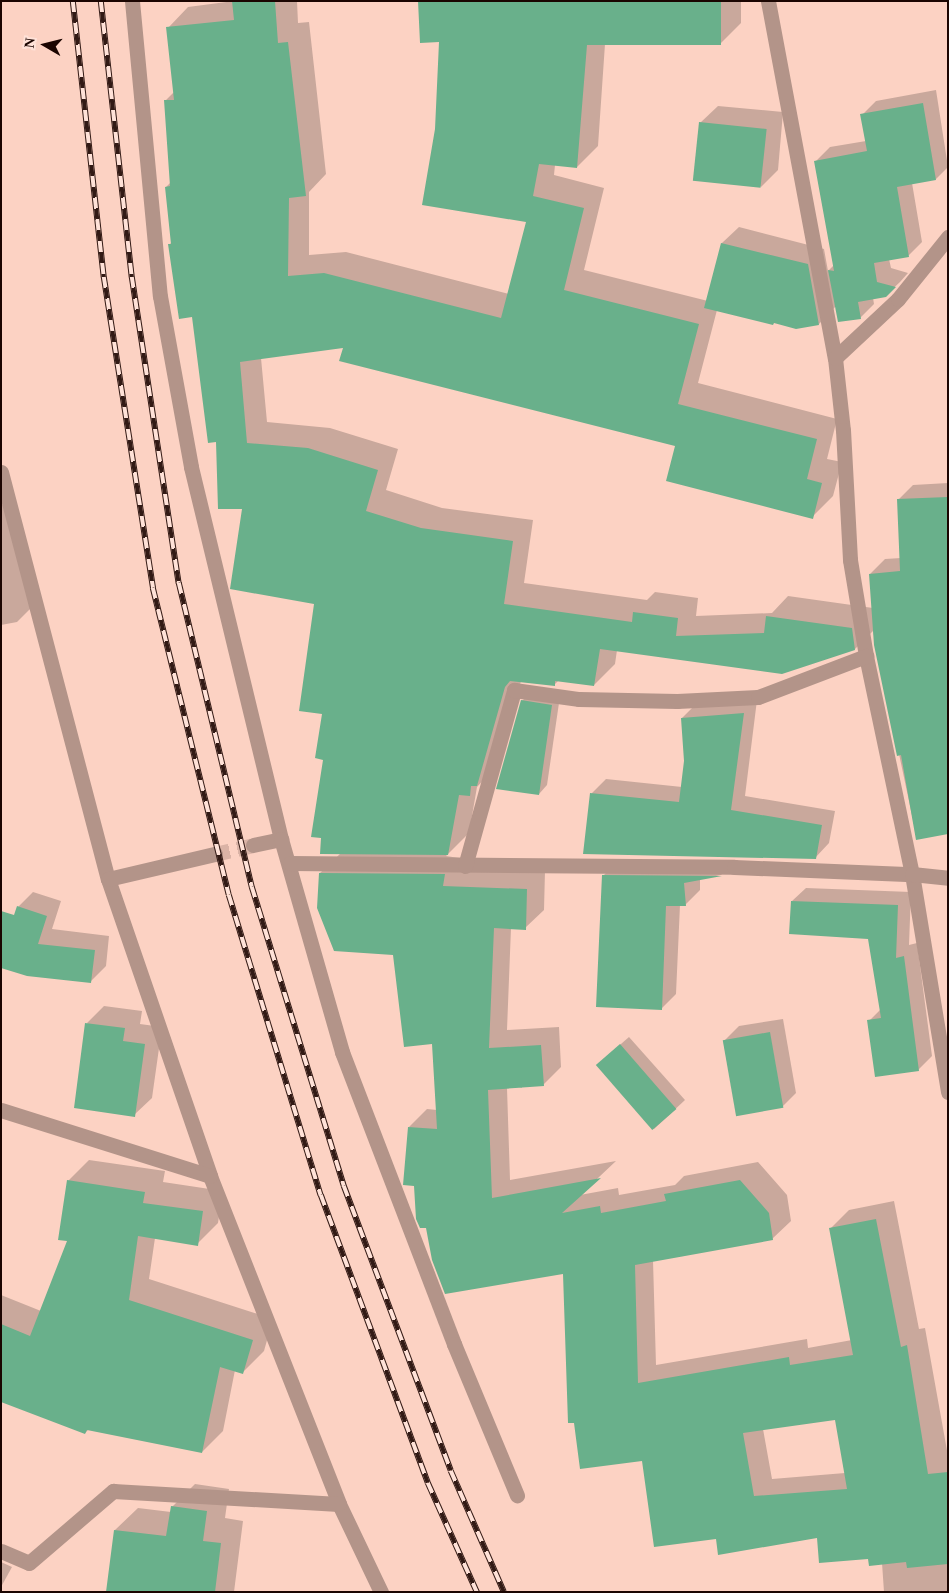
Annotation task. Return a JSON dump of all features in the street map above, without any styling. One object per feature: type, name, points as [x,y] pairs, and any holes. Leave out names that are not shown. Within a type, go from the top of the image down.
[{"type":"street","points":[[132,1],[137,82],[163,315],[191,467],[281,839],[290,863],[342,1052],[454,1344],[518,1495]]},
{"type":"street","points":[[768,1],[835,358],[843,430],[850,560],[866,656],[912,874],[948,1092]]},
{"type":"street","points":[[835,358],[898,299],[948,237]]},
{"type":"street","points":[[1,472],[108,879],[210,1176],[339,1504],[381,1592]]},
{"type":"street","points":[[465,866],[514,690],[579,700],[677,701],[758,697],[866,656]]},
{"type":"street","points":[[253,845],[281,839]]},
{"type":"street","points":[[108,879],[215,854]]},
{"type":"street","points":[[290,863],[734,868],[912,874],[948,878]]},
{"type":"street","points":[[1,1110],[210,1176]]},
{"type":"street","points":[[1,1551],[29,1563],[113,1490],[339,1504]]},
{"type":"building","points":[[232,1],[275,1],[278,43],[288,42],[306,196],[289,198],[288,276],[324,273],[501,318],[526,222],[422,205],[435,129],[439,42],[420,43],[418,1],[721,1],[721,45],[587,45],[577,168],[539,164],[533,196],[584,208],[564,290],[699,324],[678,404],[817,439],[807,479],[822,483],[813,519],[666,481],[675,446],[339,361],[343,348],[240,362],[247,443],[308,448],[378,470],[366,511],[421,528],[513,541],[504,604],[632,622],[633,612],[678,618],[676,636],[764,633],[766,616],[852,628],[855,650],[782,674],[600,649],[594,686],[555,681],[555,686],[510,681],[505,687],[477,786],[471,786],[470,796],[459,795],[448,855],[320,854],[321,838],[311,837],[323,760],[315,758],[322,714],[299,711],[314,604],[230,589],[242,509],[218,509],[216,442],[208,443],[192,317],[179,319],[168,244],[171,244],[165,187],[170,186],[164,100],[174,100],[166,27],[234,20]]},
{"type":"building","points":[[923,103],[936,180],[897,187],[909,257],[874,263],[877,282],[896,287],[886,297],[858,302],[861,319],[838,322],[828,270],[834,271],[814,161],[867,151],[860,114]]},
{"type":"building","points":[[699,122],[767,129],[760,188],[693,181]]},
{"type":"building","points":[[721,243],[808,264],[819,325],[796,329],[704,308]]},
{"type":"building","points":[[948,497],[948,834],[916,840],[901,755],[897,756],[874,645],[869,574],[900,571],[897,499]]},
{"type":"building","points":[[521,700],[552,705],[539,795],[496,789]]},
{"type":"building","points":[[744,713],[731,810],[822,825],[816,859],[583,854],[590,793],[679,802],[684,761],[681,718]]},
{"type":"building","points":[[319,873],[445,874],[443,886],[527,889],[526,930],[494,928],[489,1048],[541,1045],[544,1086],[488,1090],[492,1198],[601,1178],[562,1213],[600,1206],[601,1213],[666,1201],[664,1194],[740,1180],[769,1213],[773,1240],[635,1265],[638,1383],[789,1357],[790,1365],[853,1355],[829,1228],[876,1219],[901,1347],[907,1345],[928,1474],[948,1472],[948,1564],[907,1568],[906,1562],[869,1566],[868,1559],[819,1563],[817,1538],[718,1555],[716,1539],[654,1547],[642,1461],[580,1469],[574,1423],[568,1423],[563,1274],[445,1294],[432,1260],[426,1228],[420,1228],[416,1219],[414,1186],[403,1185],[408,1127],[437,1129],[432,1044],[404,1047],[393,955],[334,951],[317,908]],"holes":[[[835,1420],[847,1489],[754,1496],[743,1433]]]},
{"type":"building","points":[[602,875],[722,876],[684,883],[686,906],[666,906],[662,1010],[596,1007]]},
{"type":"building","points":[[791,901],[898,905],[896,958],[904,956],[919,1071],[875,1077],[867,1020],[881,1018],[868,939],[789,934]]},
{"type":"building","points":[[17,906],[47,916],[38,944],[95,950],[91,983],[27,976],[1,968],[1,911],[14,915]]},
{"type":"building","points":[[85,1023],[125,1028],[123,1041],[145,1044],[135,1117],[74,1108]]},
{"type":"building","points":[[770,1032],[783,1108],[736,1116],[723,1040]]},
{"type":"building","points":[[620,1044],[676,1109],[652,1130],[596,1065]]},
{"type":"building","points":[[67,1180],[145,1192],[143,1203],[203,1211],[198,1246],[138,1236],[129,1300],[253,1340],[243,1374],[220,1367],[202,1453],[87,1430],[85,1434],[1,1402],[1,1324],[30,1336],[67,1241],[58,1240]]},
{"type":"building","points":[[171,1506],[207,1511],[203,1541],[221,1543],[215,1592],[106,1592],[114,1530],[166,1536]]},
{"type":"tunnel","points":[[215,854],[253,845]]},
{"type":"railway","points":[[73,1],[104,277],[153,588],[229,895],[321,1195],[428,1483],[477,1592]]},
{"type":"railway","points":[[101,1],[132,277],[179,583],[252,887],[344,1186],[451,1471],[504,1592]]}]
